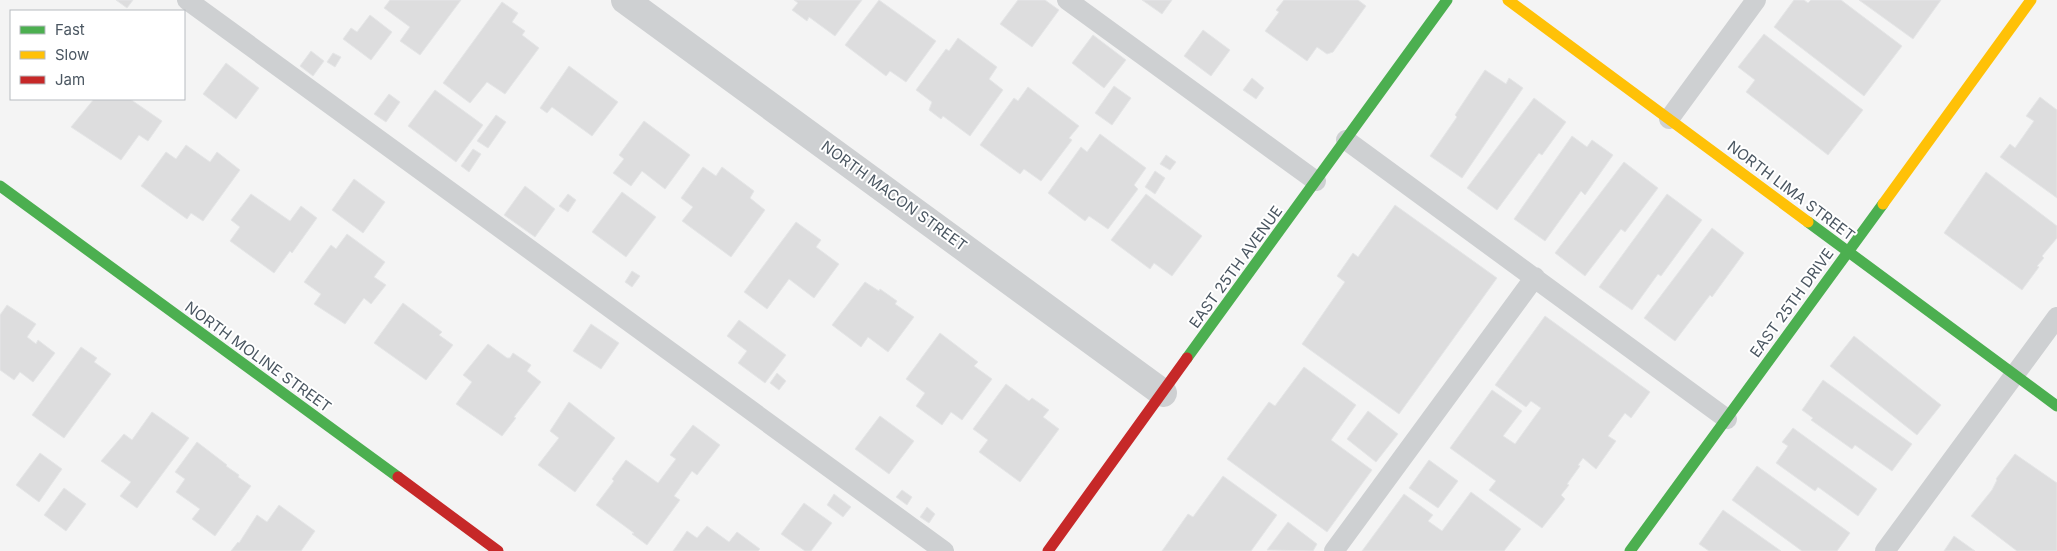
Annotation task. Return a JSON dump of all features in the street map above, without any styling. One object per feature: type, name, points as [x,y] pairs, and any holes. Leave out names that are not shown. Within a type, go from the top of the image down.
[{"type":"street","name":"NORTH MACON STREET","points":[[625,0],[1163,393]]},
{"type":"street","name":"EAST 25TH AVENUE","points":[[1048,551],[1446,0]]},
{"type":"street","name":"NORTH LIMA STREET","points":[[1508,0],[2057,406]]},
{"type":"street","name":"EAST 25TH DRIVE","points":[[1630,551],[2031,0]]},
{"type":"street","name":"NORTH MOLINE STREET","points":[[0,186],[498,551]]},
{"type":"lane","points":[[187,0],[944,551]]},
{"type":"lane","points":[[1068,0],[1316,181]]},
{"type":"lane","points":[[1668,119],[1756,0]]},
{"type":"lane","points":[[1346,140],[1727,419]]},
{"type":"lane","points":[[1334,551],[1535,277]]},
{"type":"lane","points":[[1885,551],[2057,318]]},
{"type":"building","points":[[116,0],[133,0],[127,8]]},
{"type":"building","points":[[390,0],[461,0],[420,55],[400,41],[410,27],[384,8]]},
{"type":"building","points":[[794,0],[862,0],[835,36],[809,17],[807,21],[792,10],[798,3]]},
{"type":"building","points":[[879,0],[936,41],[906,82],[890,71],[886,76],[845,45]]},
{"type":"building","points":[[1018,0],[1045,0],[1059,10],[1032,47],[1000,24]]},
{"type":"building","points":[[1142,0],[1172,0],[1162,14]]},
{"type":"building","points":[[1284,0],[1358,0],[1366,6],[1333,52],[1327,54],[1317,47],[1307,61],[1265,31],[1279,12],[1276,10]]},
{"type":"building","points":[[1794,0],[1804,0],[1808,3],[1811,0],[1841,0],[1902,46],[1864,96],[1774,27]]},
{"type":"building","points":[[1859,0],[1941,0],[1913,39]]},
{"type":"building","points":[[502,2],[518,13],[512,22],[525,31],[522,35],[539,48],[505,94],[487,82],[470,103],[443,83]]},
{"type":"building","points":[[370,15],[392,32],[371,60],[343,39],[351,28],[357,32]]},
{"type":"building","points":[[1203,30],[1230,50],[1211,76],[1184,56]]},
{"type":"building","points":[[1764,34],[1863,110],[1828,155],[1746,92],[1755,80],[1738,67]]},
{"type":"building","points":[[1093,35],[1126,60],[1104,88],[1072,63]]},
{"type":"building","points":[[958,38],[997,67],[989,79],[1003,90],[970,136],[943,116],[941,119],[929,110],[932,102],[916,90],[946,49],[949,51]]},
{"type":"building","points":[[311,51],[324,61],[313,76],[300,66]]},
{"type":"building","points":[[333,53],[341,57],[335,67],[327,62]]},
{"type":"building","points":[[226,63],[259,88],[236,119],[203,94]]},
{"type":"building","points":[[569,66],[618,102],[592,136],[552,107],[547,113],[540,108]]},
{"type":"building","points":[[1485,70],[1506,84],[1509,78],[1523,88],[1462,178],[1430,156],[1457,117],[1455,115]]},
{"type":"building","points":[[1252,78],[1264,88],[1256,99],[1243,90]]},
{"type":"building","points":[[1114,86],[1131,98],[1112,125],[1095,113]]},
{"type":"building","points":[[1028,87],[1079,126],[1069,138],[1072,140],[1041,181],[1024,169],[1020,174],[980,145],[1014,98],[1018,101]]},
{"type":"building","points":[[435,90],[483,125],[456,162],[408,126]]},
{"type":"building","points":[[389,94],[400,102],[386,122],[374,114]]},
{"type":"building","points":[[2040,97],[2057,110],[2057,198],[2000,157],[2010,144],[2015,148],[2034,121],[2026,116]]},
{"type":"building","points":[[1534,98],[1566,122],[1542,155],[1539,153],[1497,210],[1467,188]]},
{"type":"building","points":[[93,100],[131,100],[162,121],[148,141],[139,135],[121,160],[71,127]]},
{"type":"building","points":[[496,115],[506,122],[488,148],[477,141]]},
{"type":"building","points":[[644,121],[690,155],[665,189],[642,171],[631,186],[613,173],[624,159],[619,155]]},
{"type":"building","points":[[1100,134],[1146,168],[1134,185],[1138,189],[1108,229],[1089,216],[1085,221],[1048,193],[1081,147],[1087,152]]},
{"type":"building","points":[[1572,136],[1587,147],[1592,140],[1613,155],[1585,195],[1581,191],[1545,241],[1514,219]]},
{"type":"building","points":[[186,145],[210,162],[217,152],[240,170],[203,221],[191,213],[187,219],[141,186],[166,152],[176,159]]},
{"type":"building","points":[[473,149],[481,154],[469,172],[461,166]]},
{"type":"building","points":[[1166,155],[1176,162],[1170,170],[1160,164]]},
{"type":"building","points":[[1624,162],[1658,188],[1625,232],[1621,229],[1585,276],[1555,253]]},
{"type":"building","points":[[703,167],[716,176],[722,167],[754,191],[750,198],[765,210],[731,257],[682,221],[693,207],[681,198]]},
{"type":"building","points":[[1155,171],[1165,178],[1155,194],[1145,187]]},
{"type":"building","points":[[1986,172],[2057,226],[2057,238],[2042,256],[2044,258],[2037,266],[2039,267],[2022,290],[1944,233]]},
{"type":"building","points":[[354,179],[385,202],[363,233],[332,210]]},
{"type":"building","points":[[525,186],[555,209],[535,237],[504,215]]},
{"type":"building","points":[[622,192],[656,217],[626,257],[592,232]]},
{"type":"building","points":[[251,194],[290,221],[301,206],[317,218],[292,253],[290,251],[274,273],[230,241],[240,227],[231,220]]},
{"type":"building","points":[[568,194],[576,200],[568,212],[559,206]]},
{"type":"building","points":[[1146,194],[1202,236],[1172,276],[1154,263],[1150,269],[1111,240]]},
{"type":"building","points":[[1667,194],[1702,220],[1661,276],[1658,274],[1632,310],[1599,287]]},
{"type":"building","points":[[1395,205],[1497,278],[1399,414],[1302,344],[1345,282],[1337,276],[1353,253],[1358,257]]},
{"type":"building","points":[[796,222],[821,240],[816,247],[839,264],[814,298],[789,279],[767,309],[744,292]]},
{"type":"building","points":[[1712,228],[1744,253],[1712,297],[1710,295],[1675,341],[1644,318]]},
{"type":"building","points":[[347,234],[385,262],[374,277],[386,285],[371,304],[364,298],[345,324],[314,304],[321,294],[304,282],[331,245],[336,249]]},
{"type":"building","points":[[632,271],[640,276],[632,287],[625,282]]},
{"type":"building","points":[[865,282],[879,291],[880,289],[897,301],[895,304],[914,317],[888,352],[868,337],[861,347],[832,325]]},
{"type":"building","points":[[403,303],[442,332],[439,335],[453,345],[426,380],[374,343]]},
{"type":"building","points":[[7,305],[36,324],[27,337],[36,344],[38,340],[55,353],[33,382],[20,372],[14,380],[0,370],[0,315]]},
{"type":"building","points":[[1545,316],[1650,392],[1631,418],[1625,413],[1608,436],[1616,441],[1596,469],[1583,458],[1578,465],[1580,466],[1567,484],[1569,485],[1561,495],[1565,499],[1542,528],[1489,490],[1496,481],[1450,448],[1492,390],[1522,411],[1503,436],[1515,444],[1541,408],[1531,401],[1526,407],[1495,385]]},
{"type":"building","points":[[739,320],[786,355],[765,383],[738,363],[747,351],[727,336]]},
{"type":"building","points":[[591,324],[619,343],[601,369],[573,351]]},
{"type":"building","points":[[940,333],[978,362],[974,366],[992,379],[962,420],[951,412],[942,425],[916,406],[925,393],[906,379]]},
{"type":"building","points":[[1854,336],[1941,405],[1917,435],[1830,366]]},
{"type":"building","points":[[488,344],[507,358],[510,358],[513,353],[531,365],[527,371],[541,382],[502,436],[456,404],[472,382],[463,375]]},
{"type":"building","points":[[81,347],[97,358],[94,362],[111,374],[64,438],[32,415]]},
{"type":"building","points":[[1304,367],[1356,405],[1331,440],[1372,470],[1327,532],[1227,459],[1269,402],[1275,406]]},
{"type":"building","points":[[777,373],[786,381],[779,390],[770,383]]},
{"type":"building","points":[[1823,380],[1912,444],[1892,471],[1855,445],[1852,449],[1811,420],[1813,418],[1802,410]]},
{"type":"building","points":[[1006,384],[1029,401],[1032,398],[1049,410],[1043,417],[1059,429],[1020,482],[979,452],[988,440],[973,429]]},
{"type":"building","points":[[569,402],[615,438],[575,492],[538,465],[559,438],[550,431]]},
{"type":"building","points":[[1368,411],[1398,434],[1376,462],[1347,439]]},
{"type":"building","points":[[152,412],[189,438],[137,508],[120,496],[131,482],[101,461],[124,434],[132,440]]},
{"type":"building","points":[[880,416],[914,441],[889,474],[855,449]]},
{"type":"building","points":[[693,425],[720,445],[697,475],[692,471],[674,496],[680,500],[647,545],[596,505],[614,481],[612,479],[626,460],[658,483],[676,459],[670,455]]},
{"type":"building","points":[[1793,428],[1877,489],[1858,516],[1818,487],[1815,491],[1776,463],[1788,446],[1782,442]]},
{"type":"building","points":[[197,442],[251,486],[215,536],[192,519],[200,509],[176,492],[185,479],[175,472]]},
{"type":"building","points":[[40,453],[62,469],[39,502],[16,485]]},
{"type":"building","points":[[2015,454],[2057,483],[2057,551],[2017,551],[1971,516],[1992,490],[1996,479]]},
{"type":"building","points":[[1429,460],[1458,481],[1438,508],[1409,488]]},
{"type":"building","points":[[1757,466],[1850,533],[1837,551],[1802,551],[1732,500]]},
{"type":"building","points":[[1223,476],[1277,515],[1251,551],[1162,551],[1188,514],[1193,517]]},
{"type":"building","points":[[64,488],[86,504],[66,531],[44,515]]},
{"type":"building","points":[[902,490],[912,497],[907,505],[896,497]]},
{"type":"building","points":[[1471,492],[1521,529],[1504,551],[1362,551],[1404,494],[1433,515],[1428,521],[1442,531]]},
{"type":"building","points":[[834,494],[851,507],[843,517],[827,505]]},
{"type":"building","points":[[804,503],[832,523],[811,551],[805,551],[781,534]]},
{"type":"building","points":[[279,505],[315,531],[301,551],[231,551],[239,543],[257,515],[267,522]]},
{"type":"building","points":[[927,507],[935,514],[929,523],[920,517]]},
{"type":"building","points":[[1723,510],[1781,551],[1709,551],[1699,544]]},
{"type":"building","points":[[1288,522],[1317,544],[1313,551],[1267,550]]},
{"type":"building","points":[[707,526],[729,542],[737,532],[760,549],[758,551],[673,551],[687,531],[697,538]]},
{"type":"building","points":[[1954,536],[1975,551],[1944,551]]},
{"type":"traffic: fast","points":[[1187,358],[1447,0]]},
{"type":"traffic: fast","points":[[0,186],[398,477]]},
{"type":"traffic: fast","points":[[1630,551],[1883,204]]},
{"type":"traffic: fast","points":[[1808,222],[2057,406]]},
{"type":"traffic: slow","points":[[1508,0],[1808,222]]},
{"type":"traffic: slow","points":[[1883,204],[2031,0]]},
{"type":"traffic: jam","points":[[1048,551],[1187,358]]},
{"type":"traffic: jam","points":[[398,477],[498,551]]}]
